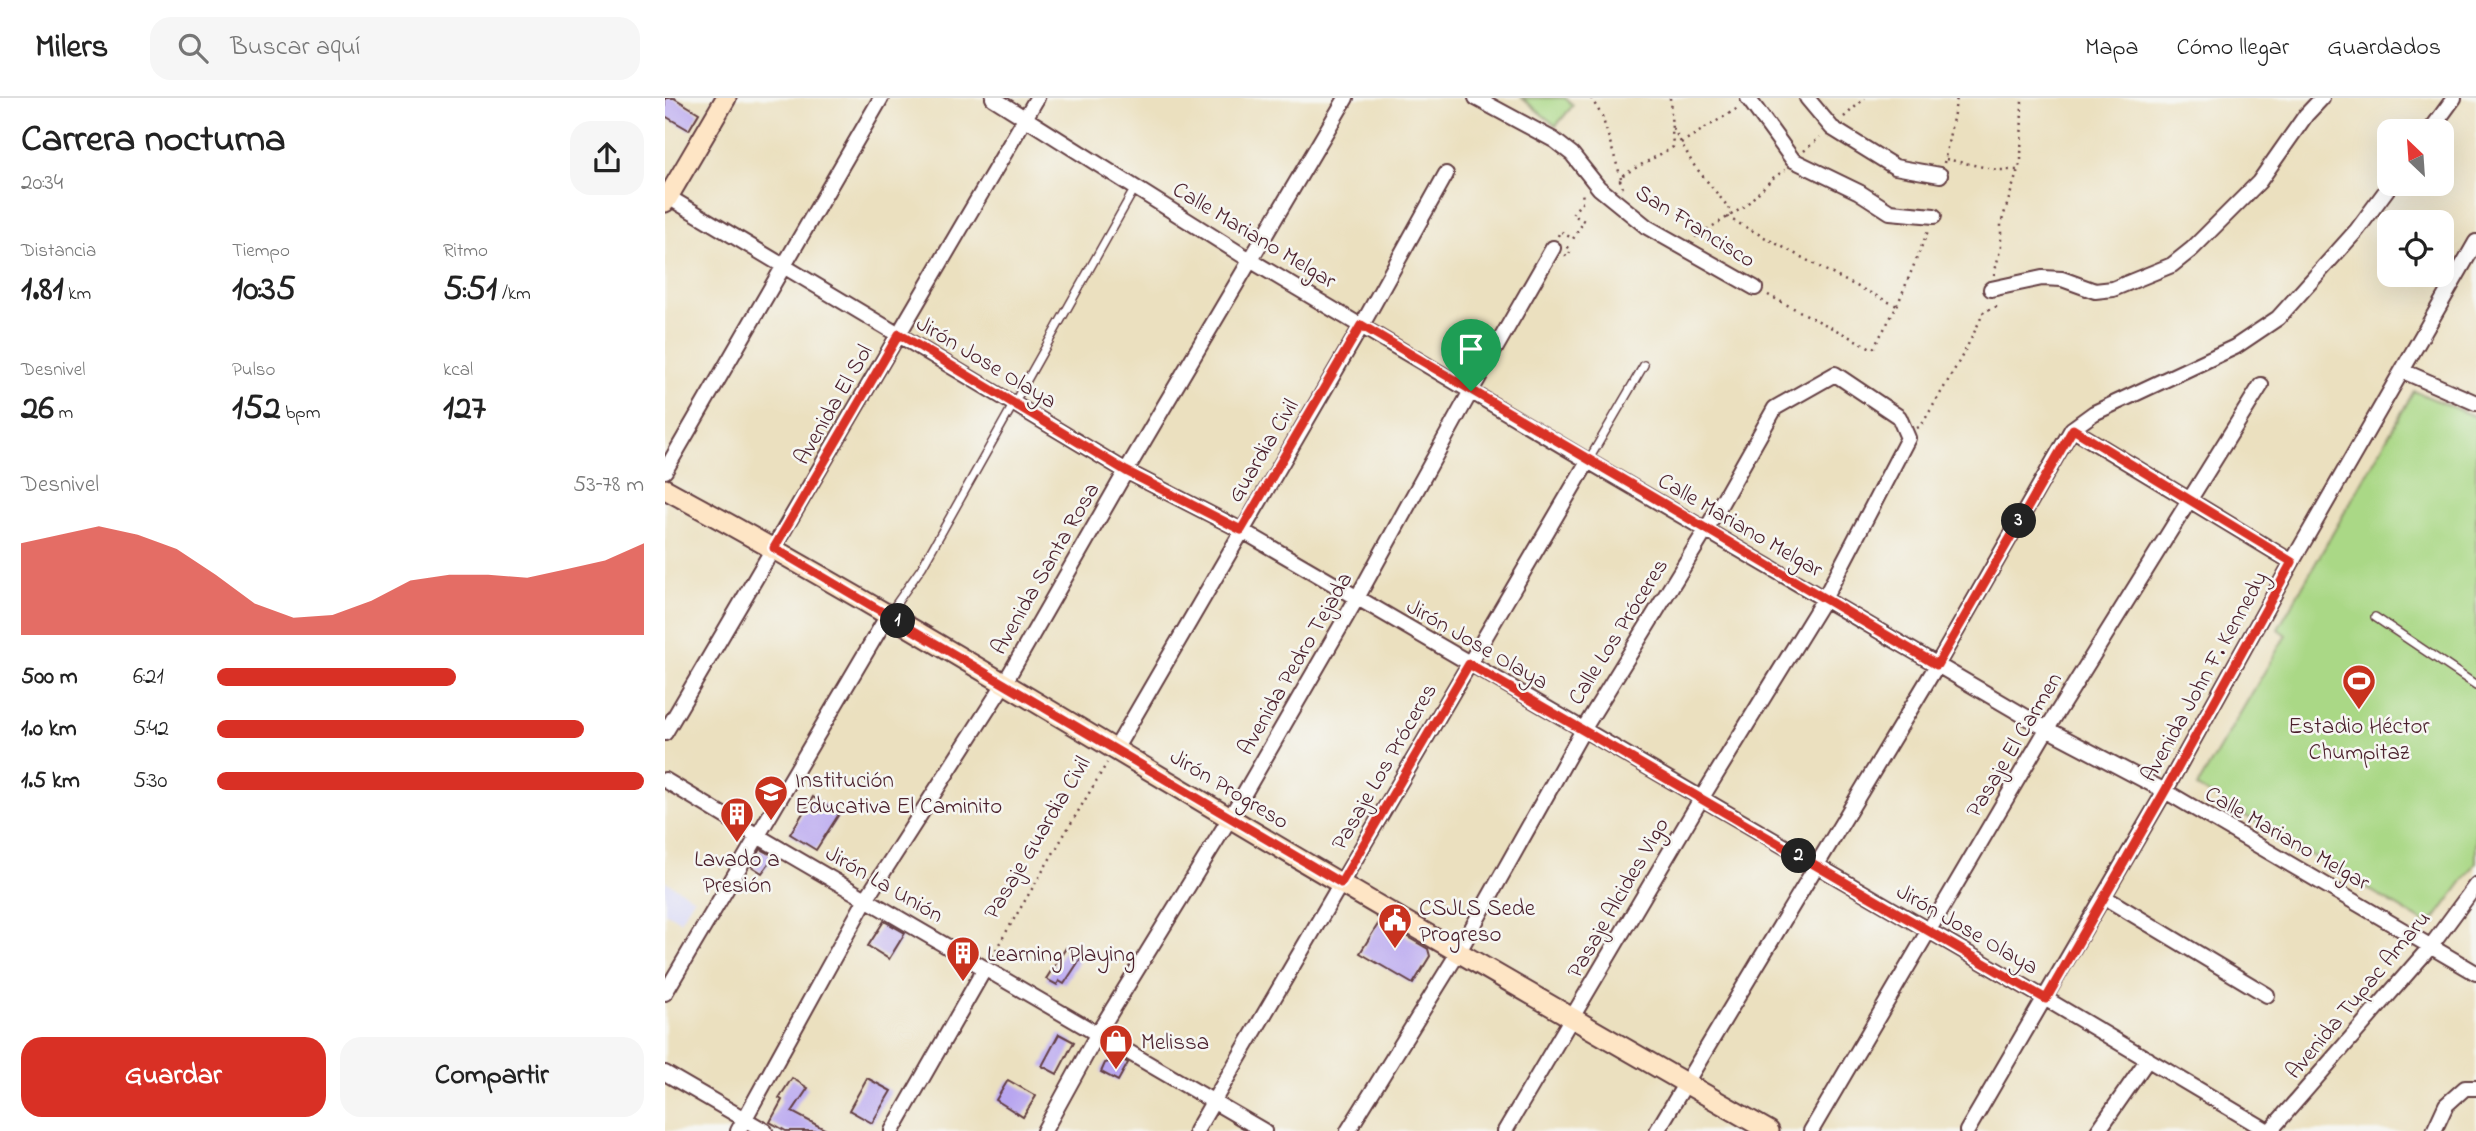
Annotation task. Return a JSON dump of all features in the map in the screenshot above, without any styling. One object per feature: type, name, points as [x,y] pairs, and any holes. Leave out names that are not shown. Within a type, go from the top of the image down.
[{"type":"street","points":[[666,198],[726,98]]},
{"type":"street","points":[[665,471],[881,98]]},
{"type":"street","name":"Calle Mariano Melgar","points":[[993,98],[1251,260],[1588,461],[2047,729],[2165,791],[2476,973]]},
{"type":"street","name":"Avenida El Sol","points":[[665,733],[1037,98]]},
{"type":"street","name":"Avenida Santa Rosa","points":[[741,1125],[866,898],[1004,684],[1346,98]]},
{"type":"street","points":[[1807,98],[1832,128],[1895,167],[1940,175]]},
{"type":"street","points":[[1991,289],[2042,278],[2062,278],[2095,290],[2113,289],[2172,265],[2192,249],[2259,182],[2306,115],[2322,98]]},
{"type":"street","points":[[2439,119],[2454,98]]},
{"type":"street","name":"San Francisco","points":[[1480,99],[1554,140],[1572,154],[1599,188],[1647,228],[1755,288]]},
{"type":"street","points":[[1749,100],[1796,161],[1859,192],[1890,212],[1934,216]]},
{"type":"street","name":"Guardia Civil","points":[[1116,748],[1446,174]]},
{"type":"street","points":[[1657,1131],[1937,665],[2073,429],[2094,414],[2235,347],[2278,318],[2357,230],[2382,196]]},
{"type":"street","name":"Jirón Jose Olaya","points":[[666,198],[785,266],[1126,471],[1241,530],[2269,1131]]},
{"type":"street","name":"Avenida John F. Kennedy","points":[[1967,1131],[2046,999],[2292,562],[2403,371],[2470,269],[2476,242]]},
{"type":"street","name":"Avenida Pedro Tejada","points":[[1044,1131],[1098,1033],[1230,818],[1357,598],[1553,248]]},
{"type":"street","points":[[2403,371],[2476,403]]},
{"type":"street","name":"Pasaje Alcides Vigo","points":[[1573,1018],[1701,799],[1823,599],[1908,438],[1899,417],[1835,374],[1775,408]]},
{"type":"street","name":"Pasaje El Carmen","points":[[1811,1131],[2047,729],[2261,385]]},
{"type":"street","name":"Calle Los Próceres","points":[[1348,1131],[1458,953],[1583,730],[1706,530],[1775,408]]},
{"type":"street","points":[[2073,429],[2292,562]]},
{"type":"street","name":"Pasaje Los Próceres","points":[[1196,1131],[1588,461]]},
{"type":"street","name":"Jirón Progreso","points":[[665,489],[774,548],[1116,748],[1458,953],[1769,1131]]},
{"type":"street","points":[[665,993],[888,615]]},
{"type":"street","name":"Jirón La Unión","points":[[665,780],[1264,1131]]},
{"type":"street","name":"Avenida Tupac Amaru","points":[[2269,1131],[2431,946],[2476,885]]},
{"type":"street","points":[[2104,897],[2267,995]]},
{"type":"street","points":[[892,1131],[985,968]]},
{"type":"street","points":[[1505,1131],[1573,1018]]},
{"type":"street","points":[[2098,1131],[2148,1059]]},
{"type":"street","points":[[665,1073],[741,1125],[765,1131]]},
{"type":"street","points":[[2434,1131],[2446,1105],[2465,1088],[2476,1088]]},
{"type":"lane","points":[[888,615],[922,566],[1136,188]]},
{"type":"lane","points":[[1588,461],[1644,365]]},
{"type":"lane","points":[[2375,617],[2476,685]]},
{"type":"path","points":[[1591,98],[1602,116],[1621,177]]},
{"type":"path","points":[[1627,173],[1673,147],[1670,98]]},
{"type":"path","points":[[1940,175],[1946,159],[1957,98]]},
{"type":"path","points":[[1681,143],[1738,108],[1737,102],[1741,104],[1749,100]]},
{"type":"path","points":[[1672,125],[1693,164],[1733,213]]},
{"type":"path","points":[[1946,159],[1997,170],[2019,170]]},
{"type":"path","points":[[1681,246],[1744,207],[1773,178],[1796,161]]},
{"type":"path","points":[[1553,248],[1568,257],[1571,250],[1557,237],[1560,231],[1573,239],[1584,221],[1572,214],[1583,201],[1584,185],[1593,192],[1599,188]]},
{"type":"path","points":[[1727,217],[1897,306],[1934,216]]},
{"type":"path","name":"San Francisco","points":[[1755,288],[1873,349],[1897,306]]},
{"type":"path","name":"Pasaje Guardia Civil","points":[[985,968],[1116,748]]},
{"type":"shaded area","points":[[665,881],[694,898],[680,921],[665,912]]},
{"type":"green space","points":[[1522,98],[1565,98],[1573,105],[1556,126]]},
{"type":"green space","name":"Estadio Héctor Chumpitaz","points":[[2414,391],[2476,417],[2476,863],[2435,919],[2427,924],[2197,787],[2286,635],[2278,629]]},
{"type":"building","points":[[665,98],[674,98],[699,113],[689,130],[665,116]]},
{"type":"building","points":[[813,797],[839,814],[816,850],[790,834]]},
{"type":"building","points":[[761,849],[774,856],[762,873],[751,866]]},
{"type":"building","points":[[884,921],[905,933],[889,959],[868,946]]},
{"type":"building","name":"CSJLS Sede Progreso","points":[[1380,921],[1428,949],[1430,956],[1413,984],[1360,953]]},
{"type":"building","points":[[1066,948],[1081,958],[1064,984],[1059,981],[1057,985],[1046,979]]},
{"type":"building","points":[[1059,1034],[1074,1042],[1057,1074],[1042,1066]]},
{"type":"building","points":[[1121,1059],[1128,1063],[1118,1081],[1101,1072],[1105,1063]]},
{"type":"building","points":[[792,1078],[808,1088],[792,1112],[828,1131],[786,1131],[770,1122],[782,1100],[779,1098]]},
{"type":"building","points":[[867,1078],[891,1091],[872,1123],[849,1110]]},
{"type":"building","points":[[1008,1080],[1036,1096],[1023,1117],[996,1100]]},
{"type":"place","name":"Estadio Héctor Chumpitaz","points":[[2359,711]]},
{"type":"place","name":"Institución Educativa El Caminito","points":[[771,822]]},
{"type":"place","name":"Lavado a Presión","points":[[737,844]]},
{"type":"place","name":"CSJLS Sede Progreso","points":[[1395,950]]},
{"type":"place","name":"Learning Playing","points":[[963,983]]},
{"type":"place","name":"Melissa","points":[[1116,1071]]},
{"type":"route","points":[[1361,325],[1471,391],[1937,665],[2073,429],[2292,562],[2046,999],[1469,664],[1341,883],[774,548],[899,334],[1126,471],[1241,530],[1361,325]]}]
